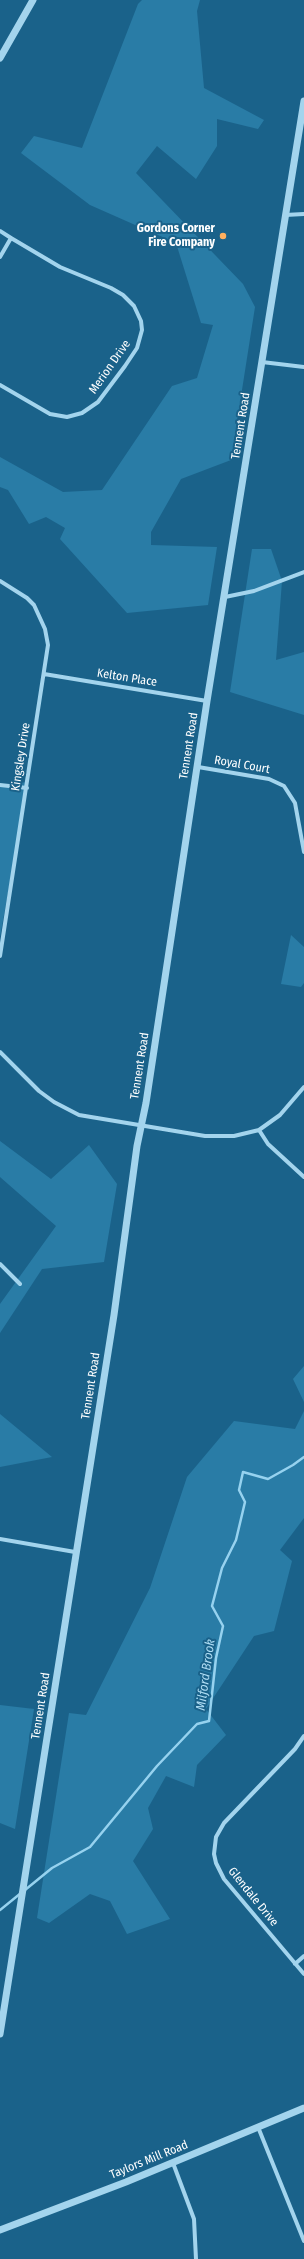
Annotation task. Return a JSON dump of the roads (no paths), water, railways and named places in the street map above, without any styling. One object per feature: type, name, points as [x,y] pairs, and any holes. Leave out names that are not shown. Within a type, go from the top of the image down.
[{"type":"street","points":[[0,58],[33,0]]},
{"type":"street","name":"Tennent Road","points":[[0,2034],[75,1552],[114,1315],[141,1126],[198,767],[207,701],[226,597],[304,101]]},
{"type":"street","points":[[285,215],[304,214]]},
{"type":"street","name":"Merion Drive","points":[[0,231],[60,267],[123,295],[138,313],[142,330],[137,348],[125,366],[98,402],[82,413],[68,417],[50,414],[0,385]]},
{"type":"street","points":[[0,257],[11,238]]},
{"type":"street","points":[[262,362],[304,367]]},
{"type":"street","points":[[226,597],[254,591],[304,572]]},
{"type":"street","name":"Kingsley Drive","points":[[0,581],[34,605],[43,621],[48,645],[0,956]]},
{"type":"street","name":"Kelton Place","points":[[44,674],[207,701]]},
{"type":"street","name":"Royal Court","points":[[198,767],[269,779],[284,786],[295,803],[304,852]]},
{"type":"street","points":[[0,785],[27,788]]},
{"type":"street","points":[[0,1052],[40,1091],[62,1107],[93,1119],[217,1137],[234,1136],[260,1130],[280,1115],[304,1088]]},
{"type":"street","points":[[260,1130],[268,1144],[304,1177]]},
{"type":"street","points":[[0,1264],[20,1284]]},
{"type":"street","points":[[0,1540],[75,1552]]},
{"type":"street","name":"Glendale Drive","points":[[304,1736],[296,1749],[224,1823],[216,1837],[214,1854],[216,1863],[224,1879],[304,1974]]},
{"type":"street","points":[[295,1964],[304,1956]]},
{"type":"street","name":"Taylors Mill Road","points":[[0,2230],[173,2163],[304,2108]]},
{"type":"street","points":[[258,2127],[304,2241]]},
{"type":"street","points":[[173,2163],[194,2219],[196,2259]]},
{"type":"street","points":[[0,2224],[10,2226]]},
{"type":"waterway","name":"Milford Brook","points":[[25,1890],[52,1868],[90,1847],[157,1766],[197,1724],[209,1721],[216,1658],[223,1626],[212,1606],[222,1568],[236,1540],[245,1502],[239,1490],[243,1472],[268,1479],[304,1457]]},
{"type":"waterway","name":"Milford Brook","points":[[0,1910],[21,1893]]},
{"type":"place","name":"Gordons Corner Fire Company","points":[[223,236]]}]
